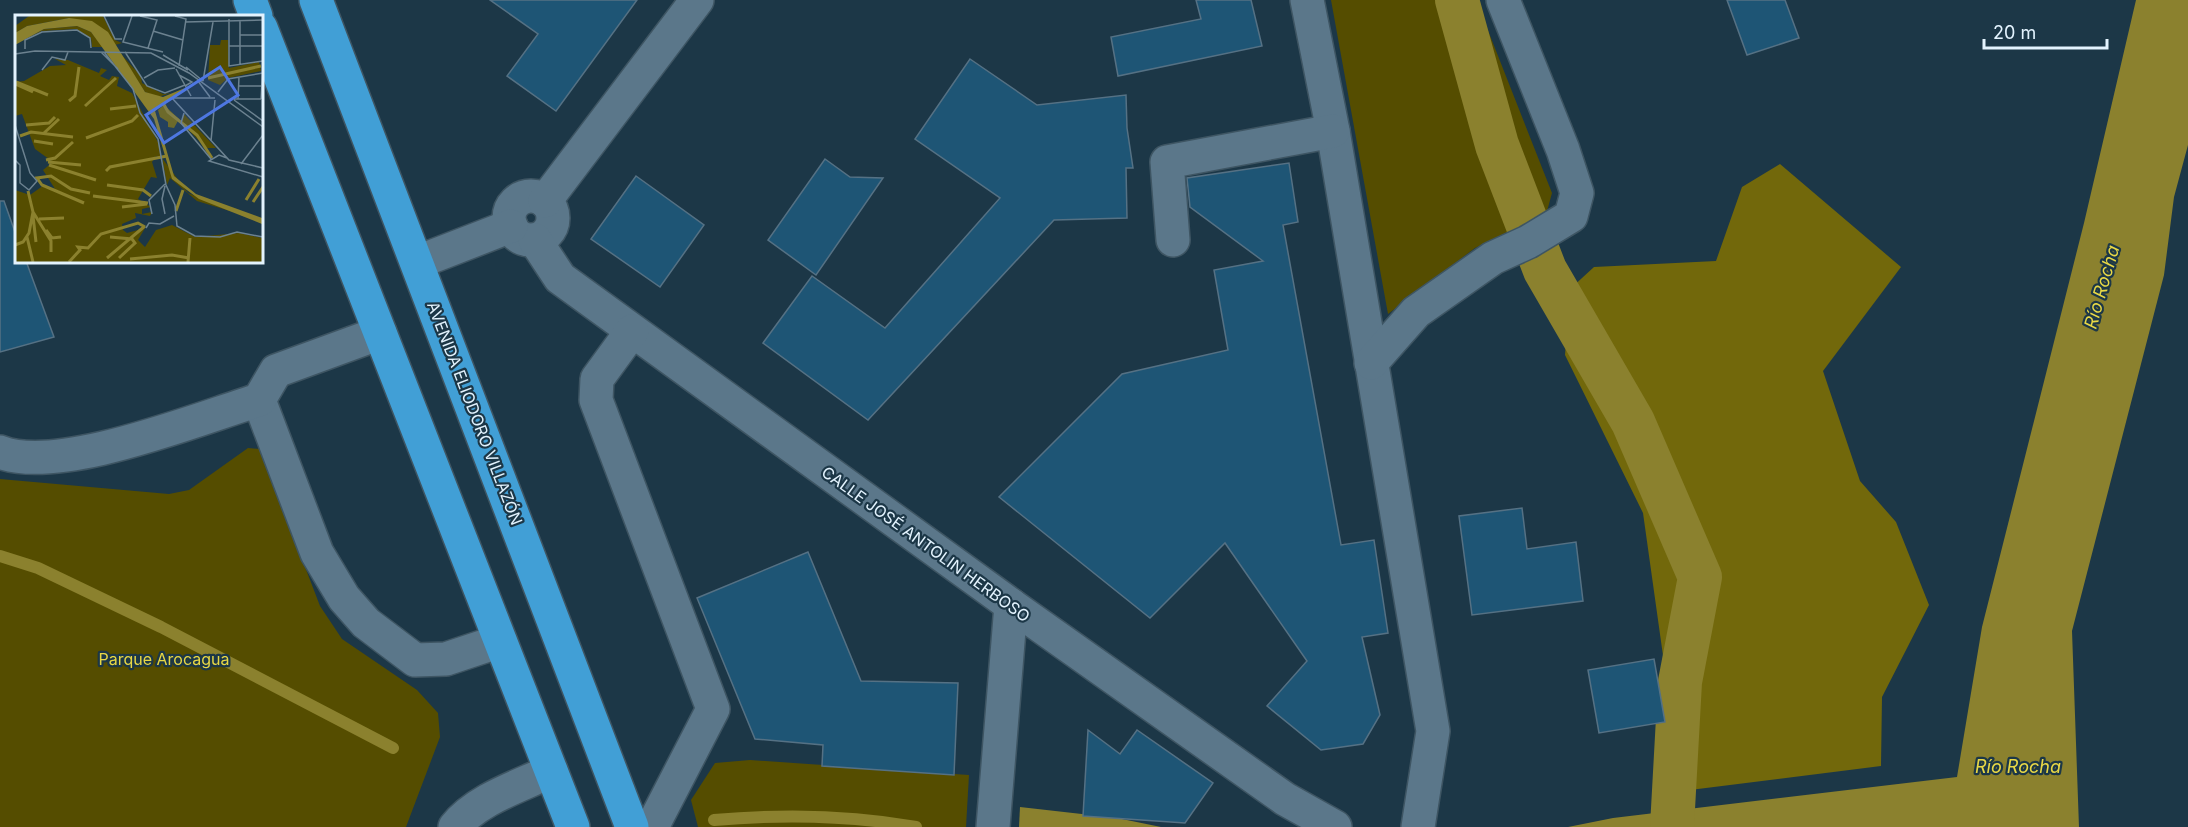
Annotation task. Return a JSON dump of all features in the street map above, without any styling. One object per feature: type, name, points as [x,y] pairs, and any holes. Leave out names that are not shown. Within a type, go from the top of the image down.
[{"type":"highway","points":[[250,0],[256,15]]},
{"type":"highway","name":"AVENIDA ELIODORO VILLAZÓN","points":[[316,0],[632,827]]},
{"type":"highway","points":[[262,31],[573,827]]},
{"type":"highway","points":[[551,771],[555,827]]},
{"type":"street","points":[[418,262],[523,233],[548,233],[553,221],[553,213],[545,201],[697,0]]},
{"type":"street","points":[[1307,0],[1333,131],[1433,731],[1418,827]]},
{"type":"street","points":[[1371,363],[1416,312],[1493,258],[1528,242],[1571,216],[1577,193],[1563,150],[1503,0]]},
{"type":"street","points":[[1173,240],[1167,162],[1333,131]]},
{"type":"street","name":"CALLE JOSÉ ANTOLIN HERBOSO","points":[[523,233],[560,278],[632,331],[1011,605],[1285,799],[1335,827]]},
{"type":"street","points":[[632,331],[597,379],[596,400],[713,709],[652,827]]},
{"type":"street","points":[[0,452],[11,456],[53,456],[97,449],[259,400],[276,372],[380,333]]},
{"type":"street","points":[[259,400],[317,553],[344,598],[366,623],[415,660],[446,659],[500,641]]},
{"type":"street","points":[[994,816],[1011,605]]},
{"type":"street","points":[[455,827],[462,819],[491,815],[551,771]]},
{"type":"green space","points":[[1331,0],[1476,0],[1552,193],[1546,215],[1475,248],[1388,314]]},
{"type":"green space","name":"Parque Arocagua","points":[[248,448],[260,449],[320,606],[342,639],[417,690],[438,713],[440,737],[406,827],[0,827],[0,479],[169,494],[189,490]]},
{"type":"green space","points":[[750,760],[969,775],[966,827],[698,827],[691,800],[715,763]]},
{"type":"shaded area","points":[[1780,164],[1901,267],[1823,371],[1860,481],[1896,522],[1929,605],[1882,697],[1881,766],[1682,791],[1643,513],[1565,355],[1570,289],[1594,267],[1716,261],[1742,187]]},
{"type":"water","name":"Río Rocha","points":[[2136,0],[2188,0],[2188,145],[2174,197],[2164,275],[2072,631],[2079,827],[1568,827],[1613,818],[1957,777],[1982,627],[2084,223]]},
{"type":"water","points":[[1020,807],[1117,818],[1161,827],[1019,827]]},
{"type":"building","points":[[490,0],[637,0],[556,111],[507,76],[538,34]]},
{"type":"building","points":[[1196,0],[1251,0],[1262,46],[1118,76],[1111,37],[1201,19]]},
{"type":"building","points":[[1727,0],[1785,0],[1799,38],[1747,55]]},
{"type":"building","points":[[970,59],[1037,105],[1126,95],[1127,128],[1133,168],[1126,168],[1127,218],[1054,220],[868,420],[763,343],[812,276],[885,328],[1000,198],[915,139]]},
{"type":"building","points":[[825,159],[850,177],[883,178],[816,275],[768,240]]},
{"type":"building","points":[[1289,163],[1298,222],[1283,225],[1341,545],[1374,540],[1388,633],[1362,637],[1380,715],[1363,744],[1321,750],[1267,706],[1307,661],[1225,543],[1150,618],[999,497],[1122,374],[1228,350],[1214,270],[1263,261],[1190,207],[1187,178]]},
{"type":"building","points":[[636,176],[704,225],[660,287],[591,239]]},
{"type":"building","points":[[0,201],[4,201],[15,232],[15,262],[26,262],[54,337],[0,352]]},
{"type":"building","points":[[1522,508],[1527,549],[1576,542],[1583,601],[1472,615],[1459,516]]},
{"type":"building","points":[[808,552],[861,681],[958,683],[954,775],[822,766],[823,745],[755,739],[697,598]]},
{"type":"building","points":[[1654,659],[1665,722],[1599,733],[1588,670]]},
{"type":"building","points":[[1088,730],[1120,754],[1137,730],[1213,783],[1185,823],[1083,816]]},
{"type":"waterway","points":[[1457,0],[1497,145],[1545,270],[1633,422],[1700,577],[1680,682],[1672,827]]},
{"type":"waterway","points":[[0,556],[38,568],[161,627],[393,748]]},
{"type":"waterway","points":[[714,820],[816,817],[866,820],[916,827]]}]
